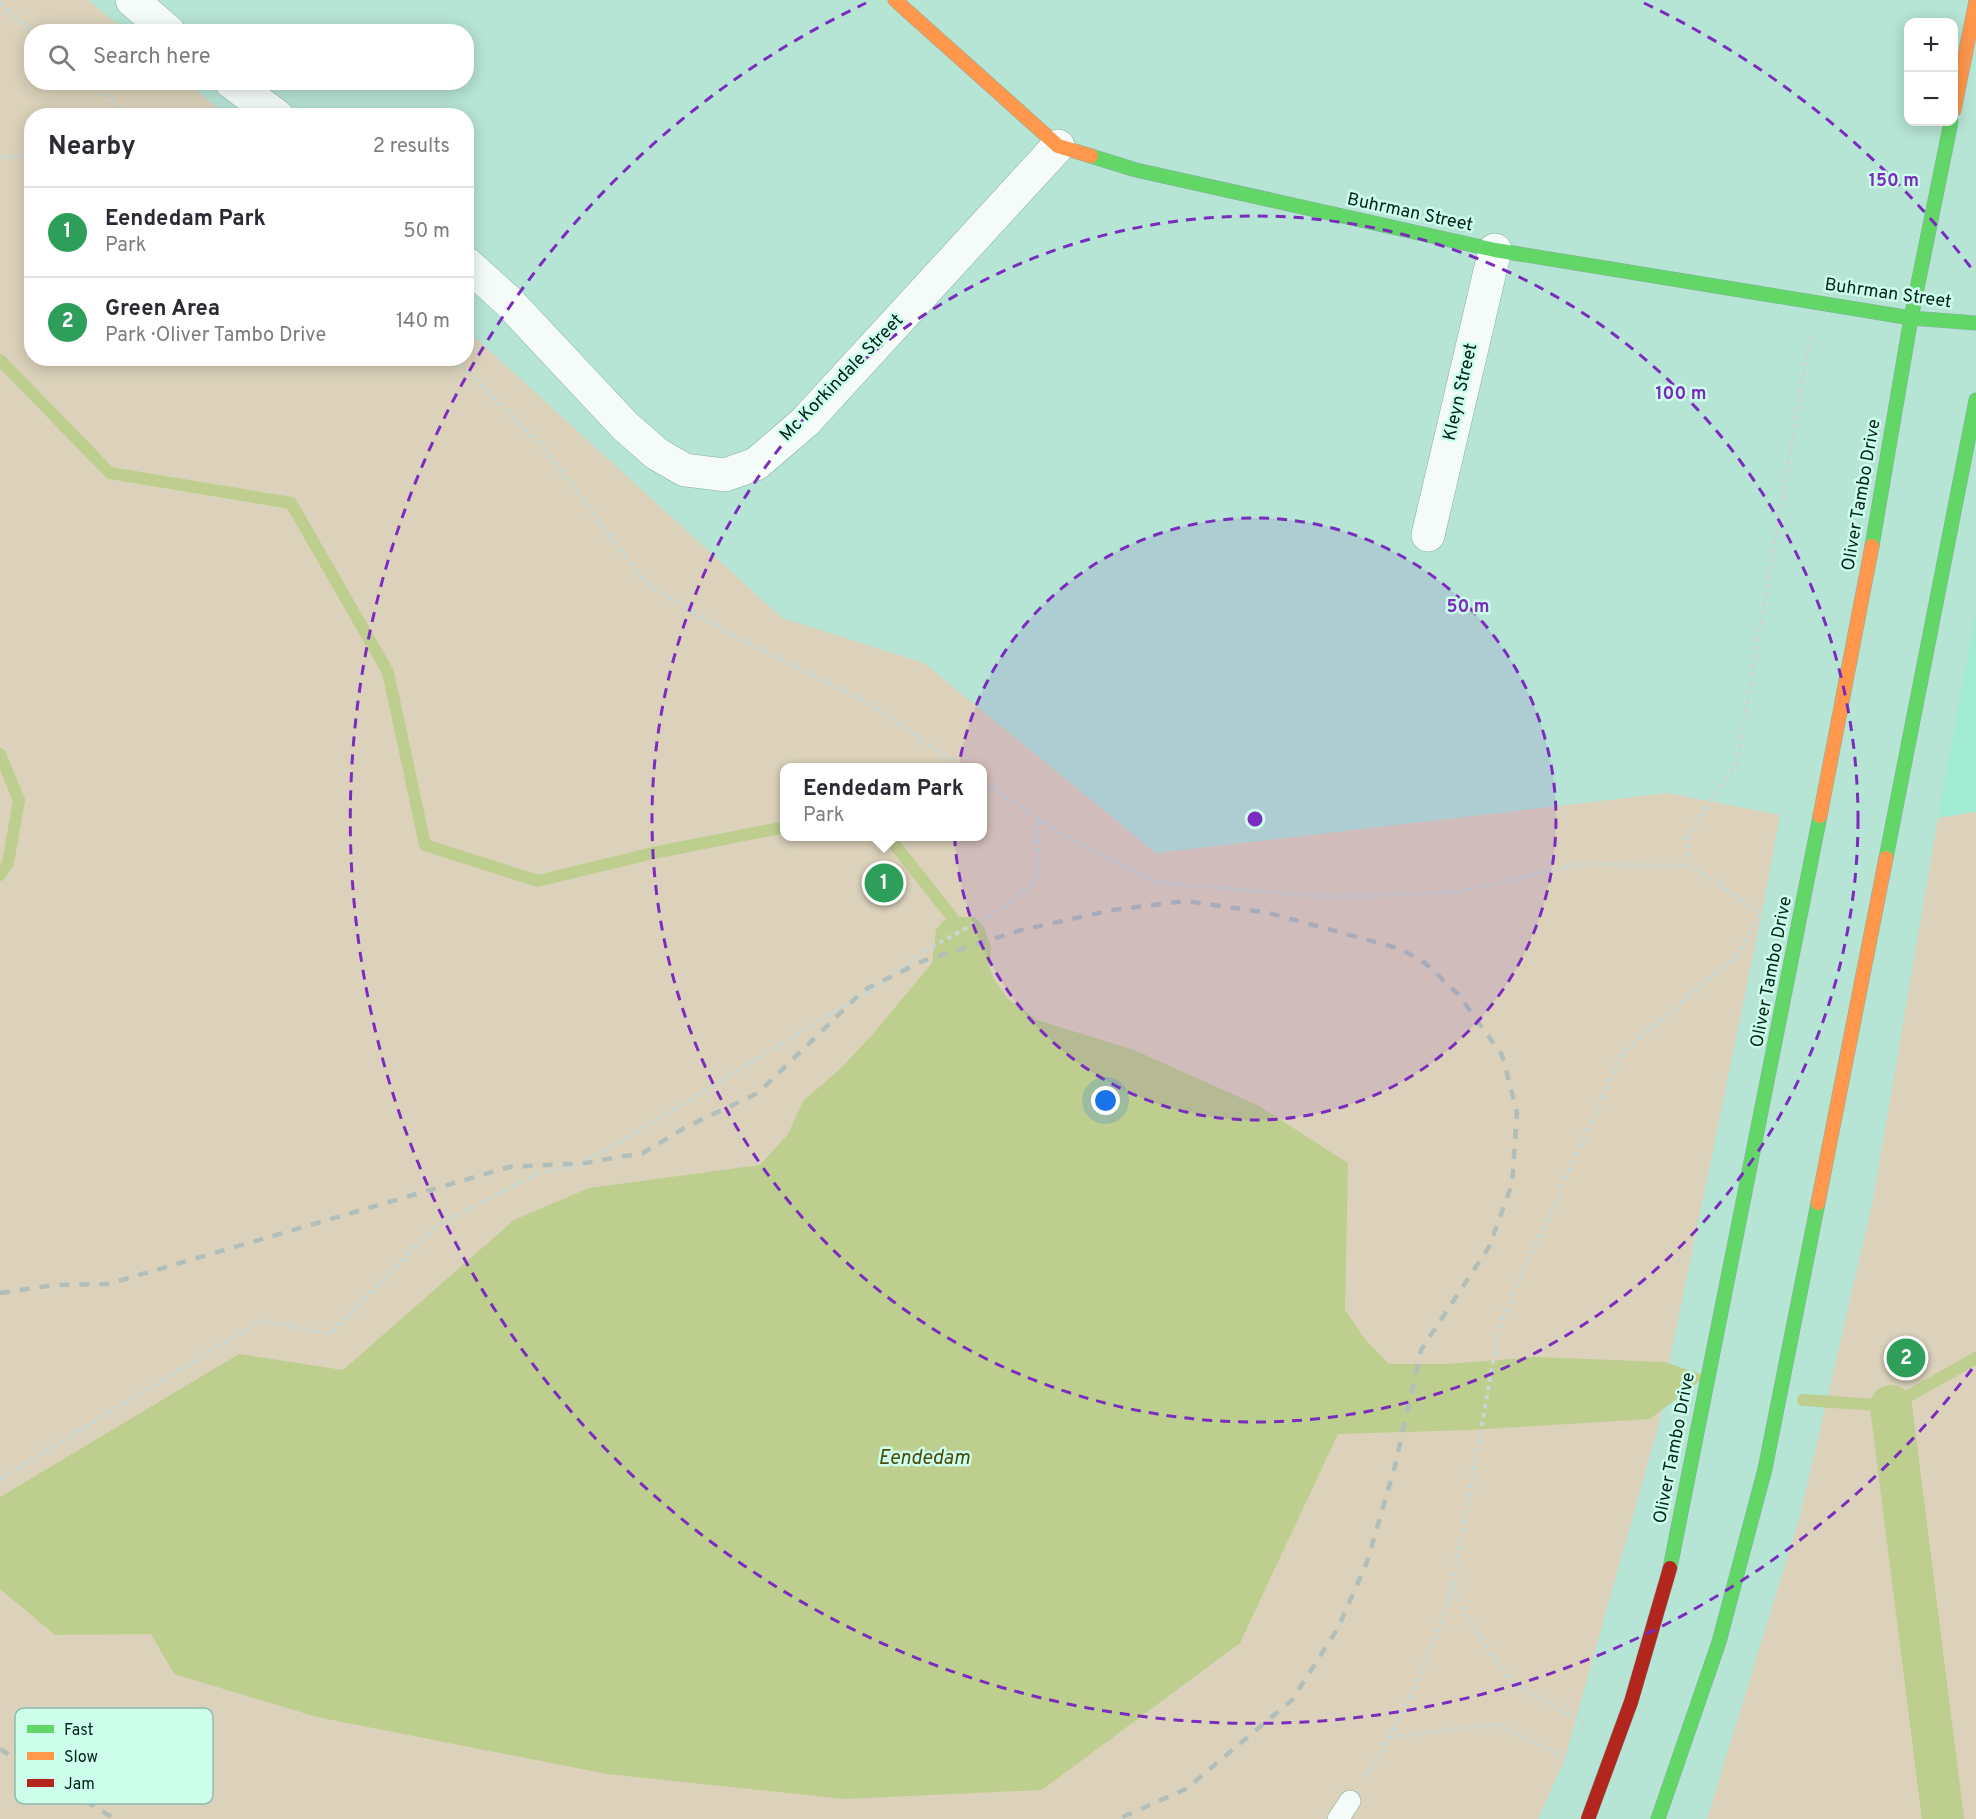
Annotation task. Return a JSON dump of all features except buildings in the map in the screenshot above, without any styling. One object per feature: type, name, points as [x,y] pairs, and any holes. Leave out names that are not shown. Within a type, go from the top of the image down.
[{"type":"street","points":[[132,0],[160,24]]},
{"type":"street","name":"Buhrman Street","points":[[895,0],[1058,146],[1136,171],[1495,250],[1911,318],[1976,323]]},
{"type":"street","points":[[1958,86],[1976,1]]},
{"type":"street","points":[[242,90],[266,108]]},
{"type":"street","name":"Oliver Tambo Drive","points":[[1588,1819],[1617,1742],[1658,1612],[1687,1489],[1699,1413],[1766,1096],[1879,508],[1911,318],[1950,126]]},
{"type":"street","name":"Mc Korkindale Street","points":[[474,270],[508,301],[625,426],[657,454],[685,470],[725,475],[756,464],[805,422],[1058,146]]},
{"type":"street","name":"Kleyn Street","points":[[1428,535],[1495,250]]},
{"type":"street","points":[[1658,1819],[1719,1642],[1765,1469],[1976,400]]},
{"type":"lane","points":[[1338,1819],[1350,1801]]},
{"type":"path","points":[[0,3],[24,24]]},
{"type":"path","points":[[100,90],[120,108]]},
{"type":"path","points":[[0,157],[24,156]]},
{"type":"path","points":[[1691,866],[1686,838],[1737,763],[1816,303]]},
{"type":"path","points":[[462,366],[543,447],[645,583],[738,638],[866,701],[956,763]]},
{"type":"path","points":[[987,784],[1054,830],[1155,882],[1326,897],[1458,892],[1580,864],[1691,866],[1760,912],[1739,954],[1623,1052],[1500,1324],[1453,1585],[1437,1638],[1391,1737],[1350,1801]]},
{"type":"path","points":[[0,1479],[260,1321],[330,1334],[436,1226],[537,1174],[585,1162],[872,989],[928,949],[1009,905],[1039,875],[1038,818]]},
{"type":"path","points":[[1453,1585],[1471,1624],[1510,1681],[1617,1742]]},
{"type":"path","points":[[1391,1737],[1496,1724],[1605,1775]]},
{"type":"shaded area","points":[[0,0],[88,0],[117,24],[24,24],[24,90],[196,90],[217,108],[24,108],[24,366],[474,366],[474,336],[782,618],[924,663],[1156,853],[1668,793],[1780,815],[1670,1359],[1660,1420],[1564,1761],[1538,1819],[0,1819]]},
{"type":"shaded area","points":[[1976,612],[1976,811],[1938,818]]},
{"type":"shaded area","points":[[1976,812],[1976,1819],[1707,1819],[1800,1516],[1873,1200],[1938,818]]},
{"type":"water","name":"Eendedam","points":[[954,916],[976,918],[984,927],[991,947],[989,966],[994,979],[1008,999],[1037,1020],[1134,1050],[1257,1105],[1348,1163],[1345,1310],[1364,1338],[1389,1364],[1447,1364],[1535,1357],[1665,1362],[1706,1376],[1650,1419],[1470,1430],[1338,1434],[1240,1643],[1042,1790],[845,1799],[607,1774],[317,1717],[174,1674],[151,1634],[55,1635],[0,1589],[0,1497],[239,1354],[343,1370],[514,1220],[589,1188],[760,1165],[788,1134],[803,1101],[840,1069],[872,1035],[932,963],[936,930],[943,921]]},
{"type":"waterway","points":[[0,360],[110,473],[291,503],[388,672],[425,845],[538,881],[653,853],[780,828]]},
{"type":"waterway","points":[[0,754],[19,800],[8,863],[0,875]]},
{"type":"waterway","points":[[892,841],[952,917]]},
{"type":"waterway","points":[[1803,1400],[1891,1406],[1976,1358]]},
{"type":"waterway","points":[[1891,1406],[1943,1819]]},
{"type":"railway","points":[[0,1293],[54,1285],[108,1284],[509,1167],[585,1163],[643,1153],[686,1127],[758,1093],[864,990],[923,961],[1021,930],[1113,910],[1186,901],[1269,913],[1401,949],[1425,963],[1458,994],[1502,1055],[1517,1112],[1512,1184],[1489,1247],[1421,1350],[1395,1466],[1367,1562],[1338,1628],[1292,1700],[1186,1789],[1118,1819]]},
{"type":"railway","points":[[0,1749],[15,1758]]},
{"type":"railway","points":[[90,1804],[115,1819]]},
{"type":"traffic: fast","points":[[1872,546],[1911,318],[1950,126]]},
{"type":"traffic: fast","points":[[1091,156],[1136,170],[1495,250],[1911,318],[1976,323]]},
{"type":"traffic: fast","points":[[1886,858],[1976,400]]},
{"type":"traffic: fast","points":[[1670,1568],[1820,816]]},
{"type":"traffic: fast","points":[[1658,1819],[1719,1642],[1765,1469],[1818,1203]]},
{"type":"traffic: slow","points":[[895,0],[1058,146],[1091,156]]},
{"type":"traffic: slow","points":[[1958,90],[1976,1]]},
{"type":"traffic: slow","points":[[1820,816],[1872,546]]},
{"type":"traffic: slow","points":[[1818,1203],[1886,858]]},
{"type":"traffic: jam","points":[[1588,1819],[1631,1702],[1670,1568]]},
{"type":"place","name":"Eendedam Park","points":[[884,883]]},
{"type":"place","name":"Green Area","points":[[1906,1358]]}]
